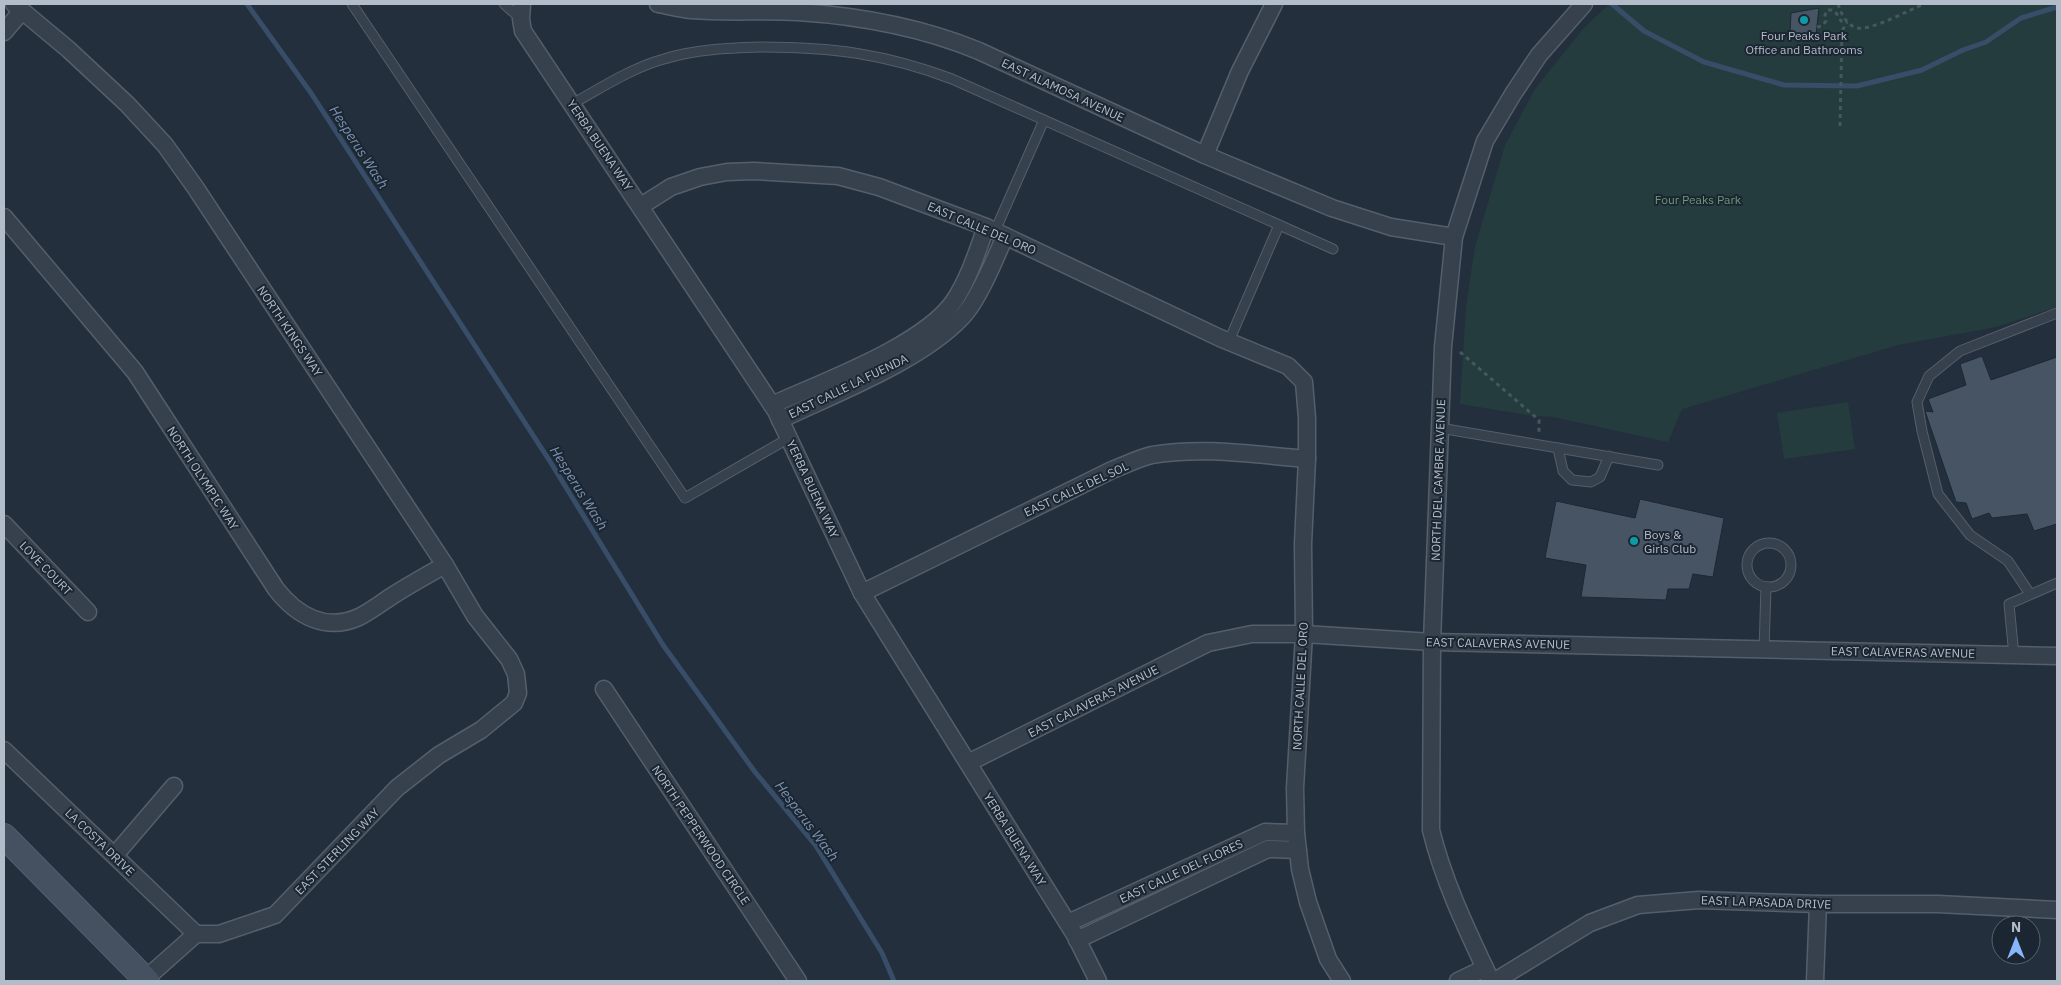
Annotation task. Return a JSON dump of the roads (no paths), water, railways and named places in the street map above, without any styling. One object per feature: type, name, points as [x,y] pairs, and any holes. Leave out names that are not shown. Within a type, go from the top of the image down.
[{"type":"main road","points":[[4,836],[145,980]]},
{"type":"street","name":"EAST ALAMOSA AVENUE","points":[[658,4],[690,10],[796,12],[852,17],[914,28],[947,38],[979,51],[1205,155],[1332,208],[1391,227],[1454,237]]},
{"type":"street","points":[[1205,155],[1240,70],[1274,4]]},
{"type":"street","name":"NORTH DEL CAMBRE AVENUE","points":[[1490,977],[1451,893],[1438,859],[1431,830],[1432,642],[1443,346],[1454,237],[1485,141],[1512,94],[1539,55],[1584,4]]},
{"type":"street","points":[[4,32],[18,7]]},
{"type":"street","name":"NORTH KINGS WAY","points":[[18,7],[98,75],[165,145],[195,187],[445,564],[475,616],[509,659],[516,674],[518,693]]},
{"type":"street","name":"YERBA BUENA WAY","points":[[521,12],[523,31],[772,404],[862,593],[1068,924],[1098,981]]},
{"type":"street","name":"EAST CALLE DEL ORO","points":[[641,206],[671,187],[700,177],[727,172],[838,176],[879,186],[995,231],[1229,341],[1288,366],[1304,382]]},
{"type":"street","name":"NORTH OLYMPIC WAY","points":[[4,217],[135,372],[276,590],[295,610],[312,619],[330,622],[347,621],[370,611],[445,564]]},
{"type":"street","name":"EAST CALLE LA FUENDA","points":[[772,404],[889,351],[931,324],[954,301],[970,270],[995,231]]},
{"type":"street","name":"EAST CALLE LA FUENDA","points":[[780,420],[897,364],[943,335],[964,316],[994,262],[995,231]]},
{"type":"street","name":"NORTH CALLE DEL ORO","points":[[1304,382],[1307,418],[1303,544],[1304,634],[1295,788],[1296,833],[1300,869],[1308,902],[1328,959],[1342,981]]},
{"type":"street","name":"EAST CALLE DEL SOL","points":[[862,593],[1112,470],[1150,456],[1198,451],[1307,459]]},
{"type":"street","name":"LOVE COURT","points":[[4,524],[88,612]]},
{"type":"street","name":"EAST CALAVERAS AVENUE","points":[[968,763],[1208,643],[1252,634],[1304,634],[1432,642],[2057,656]]},
{"type":"street","name":"NORTH PEPPERWOOD CIRCLE","points":[[604,689],[798,981]]},
{"type":"street","name":"EAST STERLING WAY","points":[[196,934],[218,934],[275,915],[397,788],[439,755],[481,730],[506,712],[514,703],[518,693]]},
{"type":"street","name":"LA COSTA DRIVE","points":[[4,750],[196,934]]},
{"type":"street","points":[[115,855],[174,786]]},
{"type":"street","name":"EAST CALLE DEL FLORES","points":[[1068,924],[1265,832],[1296,833]]},
{"type":"street","name":"EAST CALLE DEL FLORES","points":[[1077,940],[1268,849],[1298,850]]},
{"type":"street","name":"EAST LA PASADA DRIVE","points":[[1458,981],[1490,977],[1590,924],[1638,905],[1699,900],[1818,904],[1938,904],[2057,910]]},
{"type":"street","points":[[1815,981],[1818,904]]},
{"type":"street","points":[[145,980],[196,934]]},
{"type":"lane","points":[[352,4],[685,498],[789,438]]},
{"type":"lane","points":[[504,4],[521,12]]},
{"type":"lane","points":[[572,104],[639,68],[678,55],[734,48],[793,47],[860,52],[920,66],[952,79],[1332,249]]},
{"type":"lane","points":[[995,231],[1044,120]]},
{"type":"lane","points":[[1229,341],[1279,225]]},
{"type":"lane","points":[[2030,594],[2008,561],[1970,535],[1938,494],[1922,432],[1917,402],[1929,376],[1960,352],[2057,313]]},
{"type":"lane","points":[[1440,428],[1658,464]]},
{"type":"lane","points":[[1558,448],[1563,471],[1572,480],[1591,482],[1600,477],[1609,456]]},
{"type":"lane","points":[[1768,542],[1775,543],[1787,552],[1791,565],[1786,579],[1774,586],[1766,587],[1754,580],[1747,568],[1750,554],[1754,548],[1768,542]]},
{"type":"lane","points":[[2014,656],[2009,604],[2057,583]]},
{"type":"lane","points":[[1764,650],[1766,587]]},
{"type":"waterway","name":"Hesperus Wash","points":[[247,4],[311,93],[551,463],[663,645],[755,772],[816,846],[882,953],[894,981]]},
{"type":"waterway","points":[[1612,4],[1644,31],[1704,62],[1784,85],[1857,86],[1922,70],[1963,50],[1986,42],[2021,18],[2057,7]]},
{"type":"place","name":"Four Peaks Park Office and Bathrooms","points":[[1804,20]]},
{"type":"place","name":"Boys & Girls Club","points":[[1634,541]]},
{"type":"park label","name":"Four Peaks Park","points":[[1698,199]]}]
